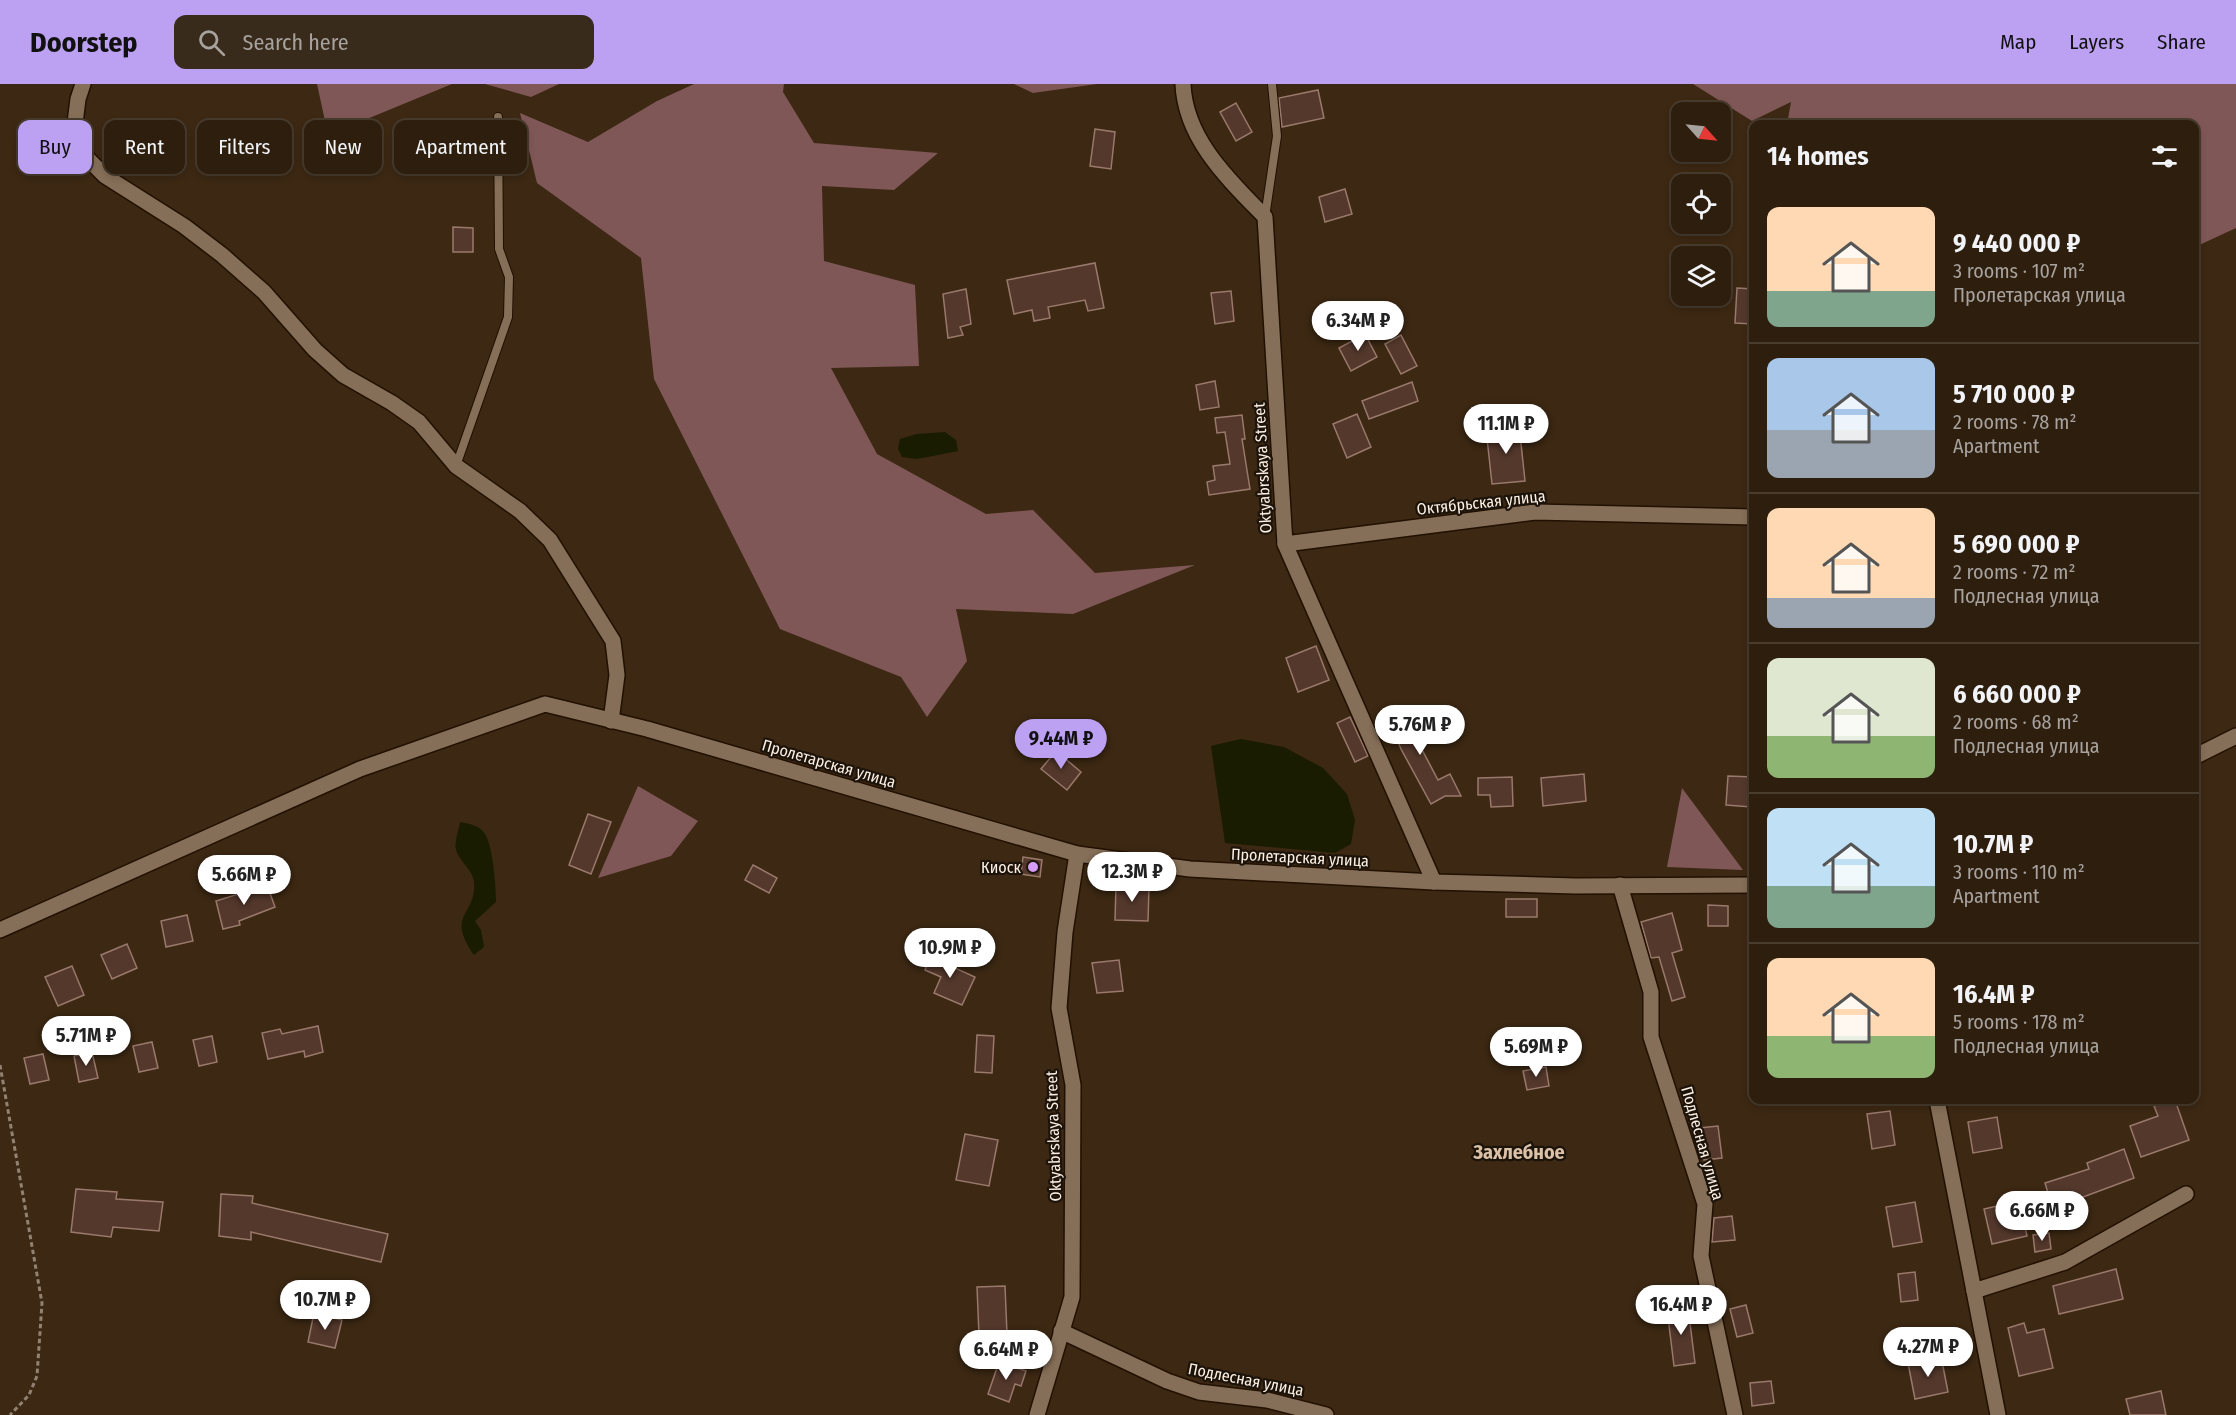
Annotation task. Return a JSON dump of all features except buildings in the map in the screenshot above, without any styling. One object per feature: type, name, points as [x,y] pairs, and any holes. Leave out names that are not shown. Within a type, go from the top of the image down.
[{"type":"street","points":[[83,84],[78,99],[75,123],[87,159],[105,176],[184,226],[222,255],[264,292],[315,350],[343,375],[419,422],[456,466],[520,511],[549,540],[614,641],[617,675],[611,721]]},
{"type":"street","points":[[1183,84],[1184,106],[1216,166],[1265,217]]},
{"type":"street","name":"Oktyabrskaya Street","points":[[1265,217],[1285,544],[1434,882]]},
{"type":"street","name":"Октябрьская улица","points":[[1285,544],[1535,512],[1749,518]]},
{"type":"street","name":"Пролетарская улица","points":[[0,930],[360,769],[544,704],[647,729],[1077,854],[1190,869],[1434,882],[1749,885]]},
{"type":"street","points":[[2199,754],[2236,736]]},
{"type":"street","name":"Oktyabrskaya Street","points":[[1037,1415],[1072,1297],[1073,1096],[1059,1008],[1065,932],[1077,854]]},
{"type":"street","name":"Подлесная улица","points":[[1620,885],[1651,992],[1651,1037],[1705,1204],[1701,1256],[1735,1415]]},
{"type":"street","points":[[1938,1104],[1998,1415]]},
{"type":"street","points":[[1974,1292],[2065,1262],[2186,1194]]},
{"type":"street","name":"Подлесная улица","points":[[1062,1331],[1167,1381],[1199,1392],[1267,1400],[1326,1415]]},
{"type":"lane","points":[[1265,217],[1277,136],[1272,84]]},
{"type":"lane","points":[[456,466],[508,317],[509,277],[499,249],[498,117]]},
{"type":"path","points":[[0,1065],[42,1303],[37,1376],[29,1395],[10,1415]]},
{"type":"shaded area","points":[[317,84],[452,84],[364,120],[325,120]]},
{"type":"shaded area","points":[[485,84],[559,84],[531,97]]},
{"type":"shaded area","points":[[694,84],[784,84],[783,92],[814,143],[938,153],[894,190],[822,186],[824,261],[915,285],[919,366],[831,368],[877,454],[986,514],[1033,510],[1095,573],[1195,565],[1073,614],[956,609],[967,661],[927,717],[901,677],[780,629],[654,379],[641,258],[537,183],[527,142],[527,120],[522,120],[520,113],[588,142],[657,101]]},
{"type":"shaded area","points":[[1014,84],[1097,84],[1033,93]]},
{"type":"shaded area","points":[[1693,84],[2236,84],[2236,228],[2199,245],[2199,120],[1788,120],[1791,102],[1754,120],[1731,108],[1731,102],[1722,102]]},
{"type":"shaded area","points":[[945,432],[956,440],[958,451],[917,459],[902,457],[898,449],[900,439],[917,434]]},
{"type":"shaded area","points":[[1241,739],[1284,747],[1323,768],[1347,794],[1355,820],[1351,844],[1335,853],[1225,843],[1211,746]]},
{"type":"shaded area","points":[[638,786],[698,821],[671,856],[598,878]]},
{"type":"shaded area","points":[[1682,788],[1743,870],[1667,867]]},
{"type":"shaded area","points":[[460,822],[471,824],[485,834],[495,877],[496,902],[475,921],[481,930],[484,947],[474,955],[462,931],[464,915],[474,893],[474,882],[456,850]]},
{"type":"place","name":"Киоск","points":[[1033,867]]},
{"type":"district","name":"Захлебное","points":[[1519,1152]]}]
